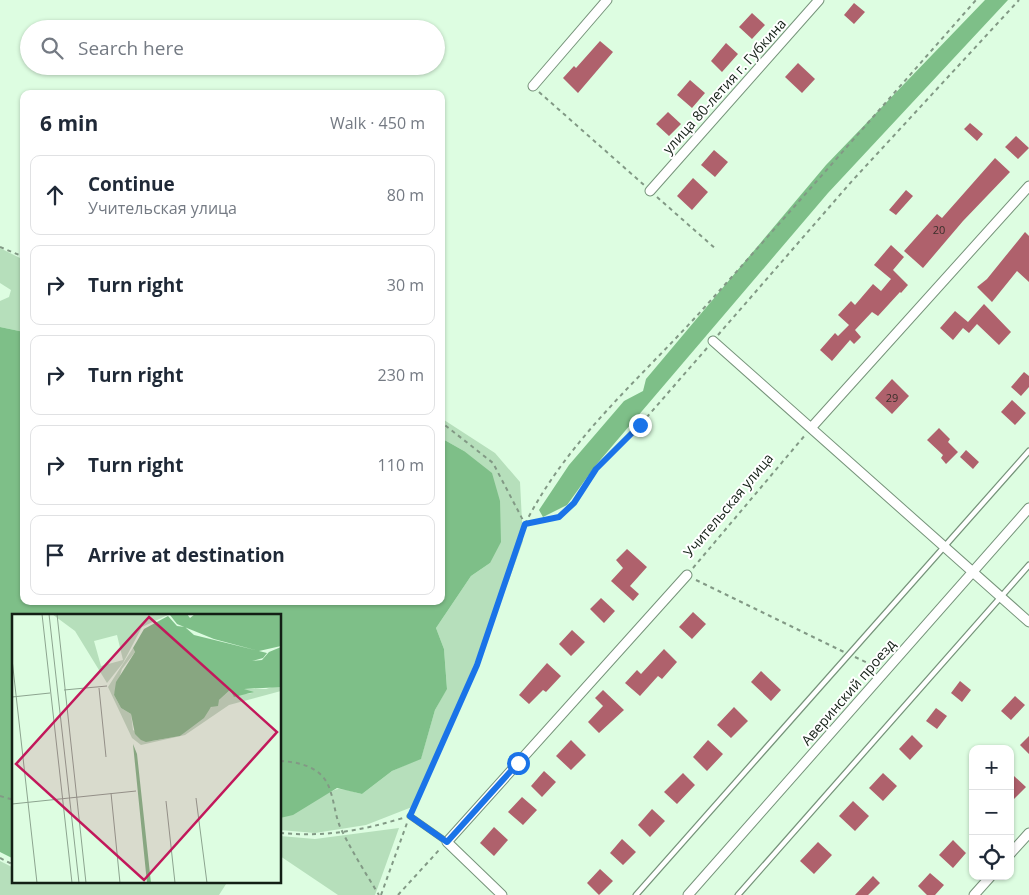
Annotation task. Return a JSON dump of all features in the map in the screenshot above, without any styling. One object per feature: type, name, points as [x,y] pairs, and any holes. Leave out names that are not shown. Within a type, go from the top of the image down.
[{"type":"street","points":[[533,86],[607,0]]},
{"type":"street","name":"улица 80-летия г. Губкина","points":[[650,191],[819,0]]},
{"type":"street","points":[[811,428],[1029,186]]},
{"type":"street","points":[[713,341],[1029,622]]},
{"type":"street","name":"Аверинский проезд","points":[[688,895],[1029,508]]},
{"type":"street","name":"Учительская улица","points":[[447,842],[687,575]]},
{"type":"street","points":[[1014,850],[1029,833]]},
{"type":"street","points":[[447,842],[502,895]]},
{"type":"street","points":[[974,895],[987,880]]},
{"type":"lane","points":[[636,895],[1029,451]]},
{"type":"lane","points":[[738,895],[1029,565]]},
{"type":"lane","points":[[410,816],[447,842]]},
{"type":"path","points":[[380,895],[410,816],[477,665],[525,524],[541,494],[571,450],[702,310],[976,0]]},
{"type":"path","points":[[525,524],[559,517],[574,503],[596,469],[640,425],[852,181],[1019,0]]},
{"type":"path","points":[[533,86],[717,250]]},
{"type":"path","points":[[0,246],[20,255]]},
{"type":"path","points":[[445,425],[494,463],[525,524]]},
{"type":"path","name":"Учительская улица","points":[[687,575],[811,428]]},
{"type":"path","points":[[687,575],[885,671]]},
{"type":"path","points":[[281,761],[299,762],[312,767],[330,788],[335,816],[342,832],[380,895]]},
{"type":"path","points":[[281,833],[314,836],[368,828],[410,816]]},
{"type":"path","points":[[398,895],[447,842]]},
{"type":"path","points":[[0,858],[12,864]]},
{"type":"green space","points":[[985,0],[1008,0],[828,193],[596,465],[567,505],[543,517],[539,510],[569,465],[624,401],[643,391],[646,379],[826,165]]},
{"type":"green space","points":[[0,248],[20,258],[20,331],[0,327],[0,301],[9,297],[11,290],[0,283]]},
{"type":"green space","points":[[0,327],[20,331],[20,605],[445,605],[445,440],[464,451],[492,473],[500,501],[501,542],[490,563],[471,576],[436,628],[444,649],[447,689],[435,710],[421,759],[392,771],[362,794],[337,788],[293,815],[281,818],[281,614],[12,614],[12,858],[0,852]]},
{"type":"green space","points":[[445,421],[495,453],[520,482],[523,541],[509,580],[455,710],[412,807],[366,825],[315,833],[281,830],[281,818],[335,790],[347,790],[362,794],[392,771],[421,758],[435,710],[447,688],[444,649],[436,628],[471,576],[490,563],[464,451],[445,440]]},
{"type":"green space","points":[[399,828],[375,895],[338,895],[281,857],[281,836],[315,839]]},
{"type":"green space","points":[[0,861],[12,867],[12,882],[227,882],[219,895],[0,895]]},
{"type":"building","points":[[854,3],[865,12],[854,24],[844,15]]},
{"type":"building","points":[[752,13],[765,25],[752,39],[739,27]]},
{"type":"building","points":[[600,41],[613,52],[578,93],[563,78],[574,66],[576,68]]},
{"type":"building","points":[[726,43],[738,54],[722,72],[711,61]]},
{"type":"building","points":[[798,63],[815,79],[802,93],[785,77]]},
{"type":"building","points":[[690,80],[705,93],[692,108],[677,95]]},
{"type":"building","points":[[668,112],[681,124],[669,136],[656,124]]},
{"type":"building","points":[[970,123],[983,134],[977,141],[964,129]]},
{"type":"building","points":[[1016,136],[1029,148],[1018,159],[1005,147]]},
{"type":"building","points":[[714,150],[728,162],[715,177],[701,165]]},
{"type":"building","points":[[995,158],[1010,172],[963,221],[923,268],[904,251],[937,214],[942,218]]},
{"type":"building","points":[[693,178],[708,192],[692,210],[677,196]]},
{"type":"building","points":[[906,190],[913,196],[896,215],[889,210]]},
{"type":"building","points":[[1025,232],[1029,236],[1029,282],[1017,271],[992,302],[977,287],[987,279]]},
{"type":"building","points":[[891,245],[904,257],[893,270],[908,285],[878,316],[872,312],[855,330],[861,337],[854,344],[850,340],[832,361],[820,350],[835,333],[838,336],[849,325],[838,315],[851,301],[855,305],[873,284],[881,291],[891,279],[874,265]]},
{"type":"building","points":[[984,304],[1011,332],[999,345],[977,324],[969,333],[963,328],[953,340],[940,328],[955,311],[968,322]]},
{"type":"building","points":[[1024,372],[1029,376],[1029,387],[1021,396],[1011,387]]},
{"type":"building","points":[[892,379],[909,396],[892,414],[875,398]]},
{"type":"building","points":[[1012,400],[1026,413],[1015,425],[1001,412]]},
{"type":"building","points":[[939,428],[950,439],[948,442],[958,452],[946,464],[941,458],[943,455],[927,440]]},
{"type":"building","points":[[966,450],[979,462],[973,469],[960,457]]},
{"type":"building","points":[[627,549],[647,567],[630,586],[639,594],[633,601],[611,581],[623,568],[616,560]]},
{"type":"building","points":[[601,598],[615,611],[604,623],[590,609]]},
{"type":"building","points":[[693,612],[706,624],[692,639],[679,627]]},
{"type":"building","points":[[572,630],[585,642],[571,656],[559,644]]},
{"type":"building","points":[[664,649],[677,662],[662,679],[658,676],[640,696],[625,683],[637,670],[641,674]]},
{"type":"building","points":[[547,663],[561,676],[546,692],[543,690],[529,704],[519,695]]},
{"type":"building","points":[[761,671],[781,690],[771,701],[751,682]]},
{"type":"building","points":[[960,681],[971,690],[962,702],[951,693]]},
{"type":"building","points":[[603,690],[624,710],[599,733],[588,722],[603,706],[595,698]]},
{"type":"building","points":[[1015,696],[1025,705],[1011,720],[1001,711]]},
{"type":"building","points":[[734,707],[748,721],[731,738],[717,725]]},
{"type":"building","points":[[936,708],[947,716],[937,729],[926,721]]},
{"type":"building","points":[[912,735],[923,746],[910,760],[899,749]]},
{"type":"building","points":[[1029,736],[1029,754],[1020,745]]},
{"type":"building","points":[[571,740],[586,755],[571,770],[556,756]]},
{"type":"building","points":[[708,740],[723,754],[707,771],[693,757]]},
{"type":"building","points":[[544,771],[556,782],[542,797],[531,786]]},
{"type":"building","points":[[683,773],[695,785],[677,804],[664,792]]},
{"type":"building","points":[[883,773],[897,786],[883,801],[869,788]]},
{"type":"building","points":[[1014,776],[1026,787],[1014,799]]},
{"type":"building","points":[[522,797],[537,810],[523,825],[508,812]]},
{"type":"building","points":[[853,801],[869,816],[855,831],[839,816]]},
{"type":"building","points":[[652,809],[665,821],[650,837],[638,825]]},
{"type":"building","points":[[494,827],[508,840],[494,856],[480,843]]},
{"type":"building","points":[[622,839],[636,852],[623,865],[610,853]]},
{"type":"building","points":[[953,840],[966,853],[953,868],[939,855]]},
{"type":"building","points":[[818,842],[832,855],[814,874],[800,861]]},
{"type":"building","points":[[600,869],[613,881],[599,895],[587,883]]},
{"type":"building","points":[[930,873],[944,885],[935,895],[927,895],[918,886]]},
{"type":"building","points":[[873,876],[880,883],[868,895],[855,895]]},
{"type":"route","points":[[518,763],[447,842],[410,816],[477,665],[525,524],[559,517],[574,503],[596,469],[640,425]]}]
